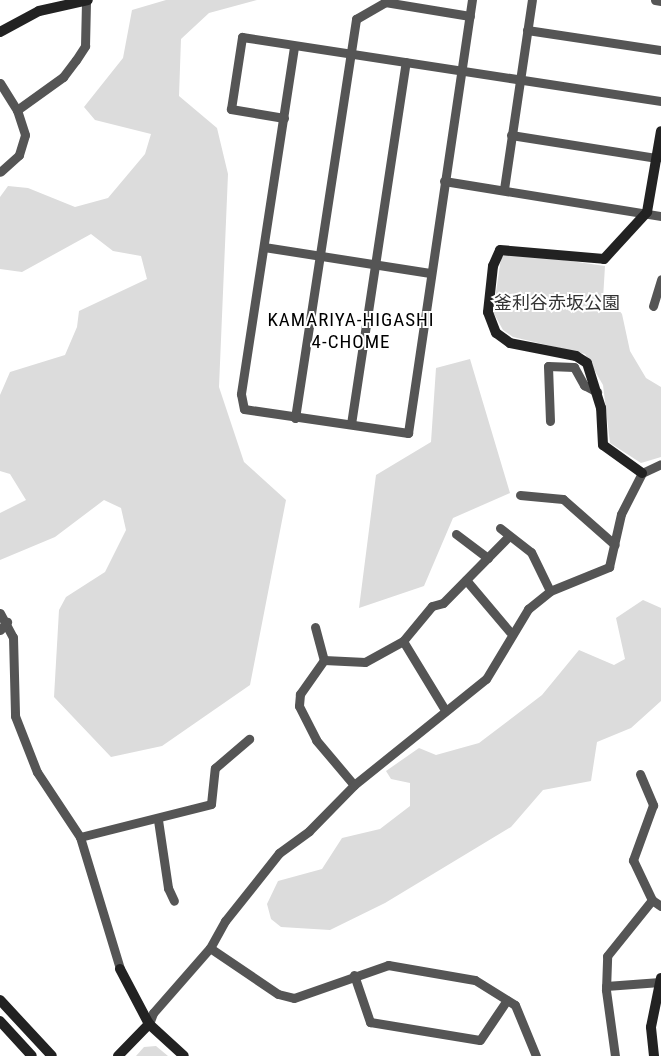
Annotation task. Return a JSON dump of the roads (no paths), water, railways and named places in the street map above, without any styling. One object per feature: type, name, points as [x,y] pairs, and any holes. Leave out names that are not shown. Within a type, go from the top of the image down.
[{"type":"street","points":[[294,47],[242,394],[244,409],[295,418],[408,433],[430,273],[472,0]]},
{"type":"street","points":[[504,189],[518,79],[532,0]]},
{"type":"street","points":[[655,0],[661,1]]},
{"type":"street","points":[[0,32],[39,12],[87,1],[85,46],[63,77],[17,110]]},
{"type":"street","points":[[295,418],[356,19],[385,2],[470,16]]},
{"type":"street","points":[[527,30],[661,50]]},
{"type":"street","points":[[284,118],[231,109],[242,37],[294,47],[661,101]]},
{"type":"street","points":[[351,424],[406,62]]},
{"type":"street","points":[[0,83],[17,110],[24,135],[21,149],[0,172]]},
{"type":"street","points":[[642,473],[603,445],[597,392],[587,364],[576,356],[510,343],[496,333],[488,312],[496,255],[508,247],[604,259],[647,212],[661,130]]},
{"type":"street","points":[[511,136],[657,158]]},
{"type":"street","points":[[444,180],[647,212],[661,216]]},
{"type":"street","points":[[264,247],[430,273]]},
{"type":"street","points":[[653,306],[661,279]]},
{"type":"street","points":[[550,420],[548,366],[574,367],[584,385],[597,392]]},
{"type":"street","points":[[118,1056],[149,1024],[153,1013],[210,948],[225,921],[279,853],[308,831],[354,785],[445,710],[486,679],[510,632],[550,591],[609,567],[621,514],[642,473],[661,464]]},
{"type":"street","points":[[520,496],[563,499],[615,545]]},
{"type":"street","points":[[500,528],[508,537],[531,552],[550,591]]},
{"type":"street","points":[[456,534],[488,558]]},
{"type":"street","points":[[324,660],[365,662],[403,641],[432,606],[443,603],[508,537]]},
{"type":"street","points":[[466,580],[510,632]]},
{"type":"street","points":[[0,613],[13,638],[15,716],[37,772],[80,837],[120,969],[149,1024],[182,1056]]},
{"type":"street","points":[[0,630],[6,622]]},
{"type":"street","points":[[315,627],[324,660]]},
{"type":"street","points":[[403,641],[445,710]]},
{"type":"street","points":[[324,660],[300,694],[299,706],[316,740],[354,785]]},
{"type":"street","points":[[80,837],[158,820],[211,804],[214,768],[249,739]]},
{"type":"street","points":[[640,774],[653,805],[634,860],[652,900],[661,906]]},
{"type":"street","points":[[158,820],[168,888],[174,901]]},
{"type":"street","points":[[615,1056],[606,986],[607,956],[652,900]]},
{"type":"street","points":[[210,948],[278,994],[294,998],[354,974],[388,965],[434,970],[475,980],[507,1000],[525,1022],[536,1056]]},
{"type":"street","points":[[354,974],[370,1022],[480,1040],[507,1000]]},
{"type":"street","points":[[606,986],[661,980],[651,1027],[654,1056]]},
{"type":"street","points":[[0,1000],[52,1056]]},
{"type":"street","points":[[0,1021],[32,1056]]},
{"type":"district","name":"KAMARIYA-HIGASHI 4-CHOME","points":[[351,331]]},
{"type":"park label","name":"釜利谷赤坂公園","points":[[557,303]]}]
